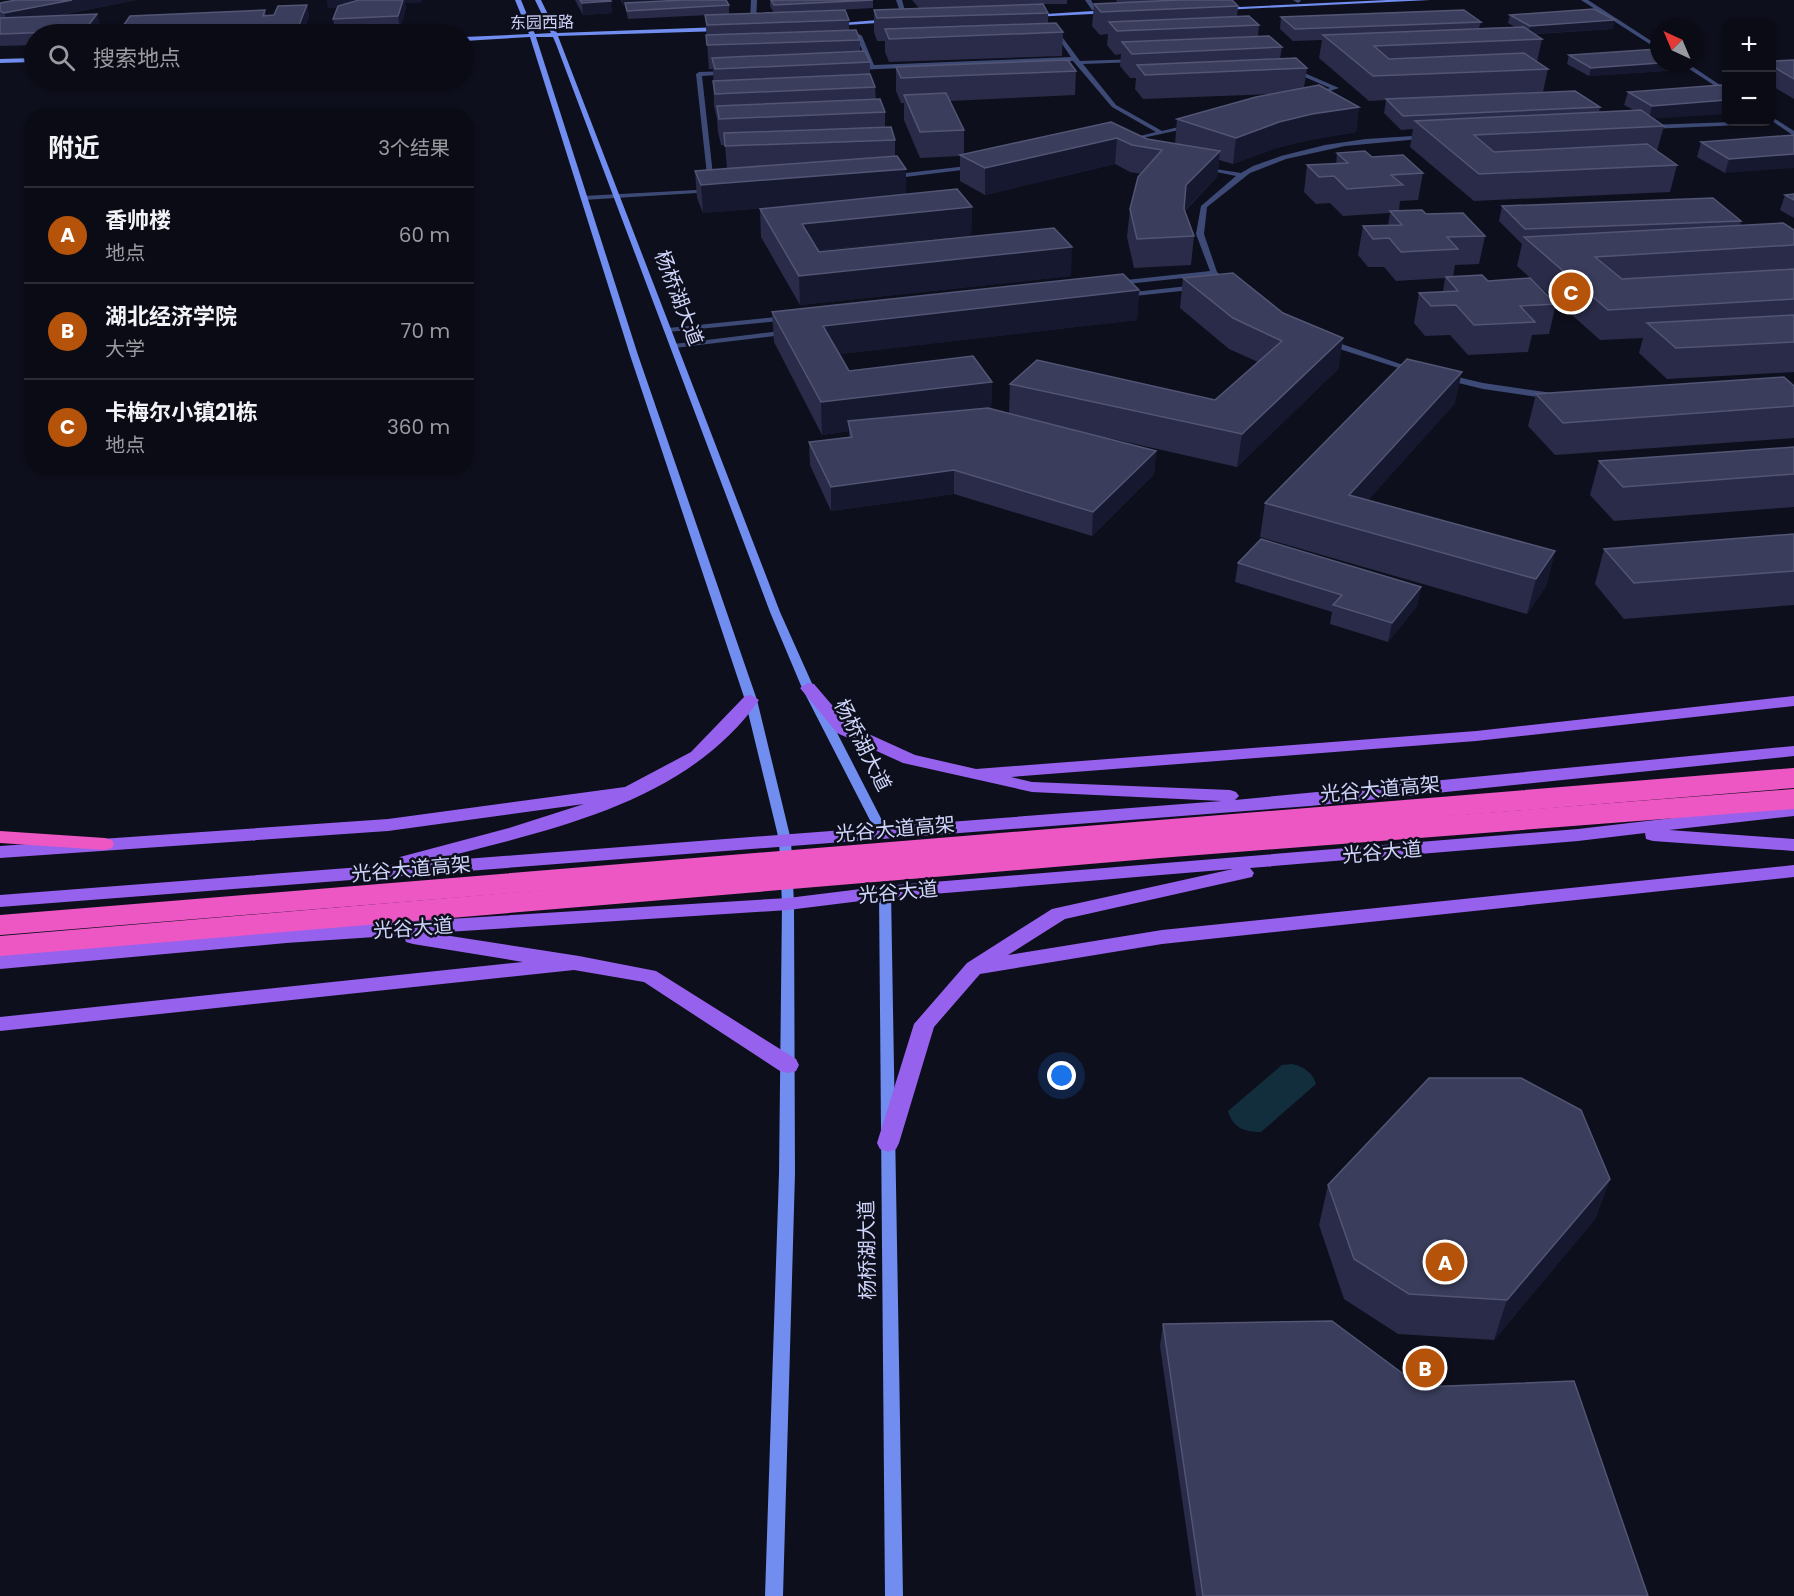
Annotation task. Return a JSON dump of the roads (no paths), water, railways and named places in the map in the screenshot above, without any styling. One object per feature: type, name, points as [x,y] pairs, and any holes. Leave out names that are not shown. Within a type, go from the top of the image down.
[{"type":"highway","name":"光谷大道高架","points":[[0,925],[1794,778]]},
{"type":"highway","name":"光谷大道高架","points":[[0,946],[1159,848],[1794,799]]},
{"type":"highway","points":[[0,837],[105,844]]},
{"type":"main road","points":[[518,0],[532,34],[583,198],[751,700],[785,840],[788,904],[787,1185],[774,1596]]},
{"type":"main road","name":"杨桥湖大道","points":[[538,0],[617,197],[775,612],[808,688],[882,832],[885,892],[894,1596]]},
{"type":"main road","points":[[1333,0],[1214,7],[1427,0]]},
{"type":"main road","points":[[1094,9],[1118,10],[1024,14],[1094,9]]},
{"type":"main road","points":[[906,16],[917,18],[823,22],[906,16]]},
{"type":"main road","points":[[742,23],[764,24]]},
{"type":"main road","name":"东园西路","points":[[474,38],[729,26]]},
{"type":"main road","points":[[0,61],[24,60]]},
{"type":"main road","points":[[808,688],[843,729],[909,759],[1032,787],[1310,800]]},
{"type":"main road","points":[[361,874],[526,830],[632,792],[692,760],[751,700]]},
{"type":"main road","points":[[977,774],[1476,736],[1794,701]]},
{"type":"main road","points":[[0,902],[1310,800],[1794,752]]},
{"type":"main road","points":[[0,852],[388,825],[632,792]]},
{"type":"main road","name":"光谷大道","points":[[0,962],[286,936],[788,904],[885,892],[1315,858],[1612,831],[1794,810]]},
{"type":"main road","points":[[1612,831],[1794,845]]},
{"type":"main road","points":[[888,1143],[924,1024],[974,968],[1059,914],[1315,858]]},
{"type":"main road","points":[[974,968],[1162,937],[1794,871]]},
{"type":"main road","points":[[0,895],[48,898]]},
{"type":"main road","points":[[286,936],[423,937],[649,976],[788,1065]]},
{"type":"main road","points":[[0,1024],[579,963]]},
{"type":"street","points":[[752,25],[754,0]]},
{"type":"street","points":[[899,0],[906,16]]},
{"type":"street","points":[[1088,0],[1094,9]]},
{"type":"street","points":[[1584,0],[1650,42]]},
{"type":"street","points":[[1057,32],[1113,106],[1162,133]]},
{"type":"street","points":[[859,36],[872,67]]},
{"type":"street","points":[[849,68],[1149,60]]},
{"type":"street","points":[[1291,68],[1299,74],[1336,88],[1306,98]]},
{"type":"street","points":[[1697,72],[1722,88]]},
{"type":"street","points":[[711,190],[699,74],[733,73]]},
{"type":"street","points":[[1776,123],[1794,134]]},
{"type":"street","points":[[1645,127],[1722,124]]},
{"type":"street","points":[[1133,146],[1122,142],[1196,125]]},
{"type":"street","points":[[1233,290],[1214,273],[1200,234],[1204,206],[1244,176],[1263,164],[1343,144],[1442,136]]},
{"type":"street","points":[[876,178],[987,166]]},
{"type":"street","points":[[1198,167],[1244,176]]},
{"type":"street","points":[[583,198],[723,189]]},
{"type":"street","points":[[1107,285],[1214,273]]},
{"type":"street","points":[[1119,295],[1224,284]]},
{"type":"street","points":[[668,330],[797,317]]},
{"type":"street","points":[[674,346],[794,331]]},
{"type":"street","points":[[1318,338],[1339,347],[1428,373]]},
{"type":"street","points":[[1439,376],[1483,386],[1561,398]]},
{"type":"water","points":[[1292,1064],[1307,1071],[1316,1084],[1261,1132],[1244,1130],[1236,1125],[1228,1111],[1282,1065]]},
{"type":"place","name":"卡梅尔小镇21栋","points":[[1571,292]]},
{"type":"place","name":"香帅楼","points":[[1445,1262]]},
{"type":"place","name":"湖北经济学院","points":[[1425,1368]]}]
